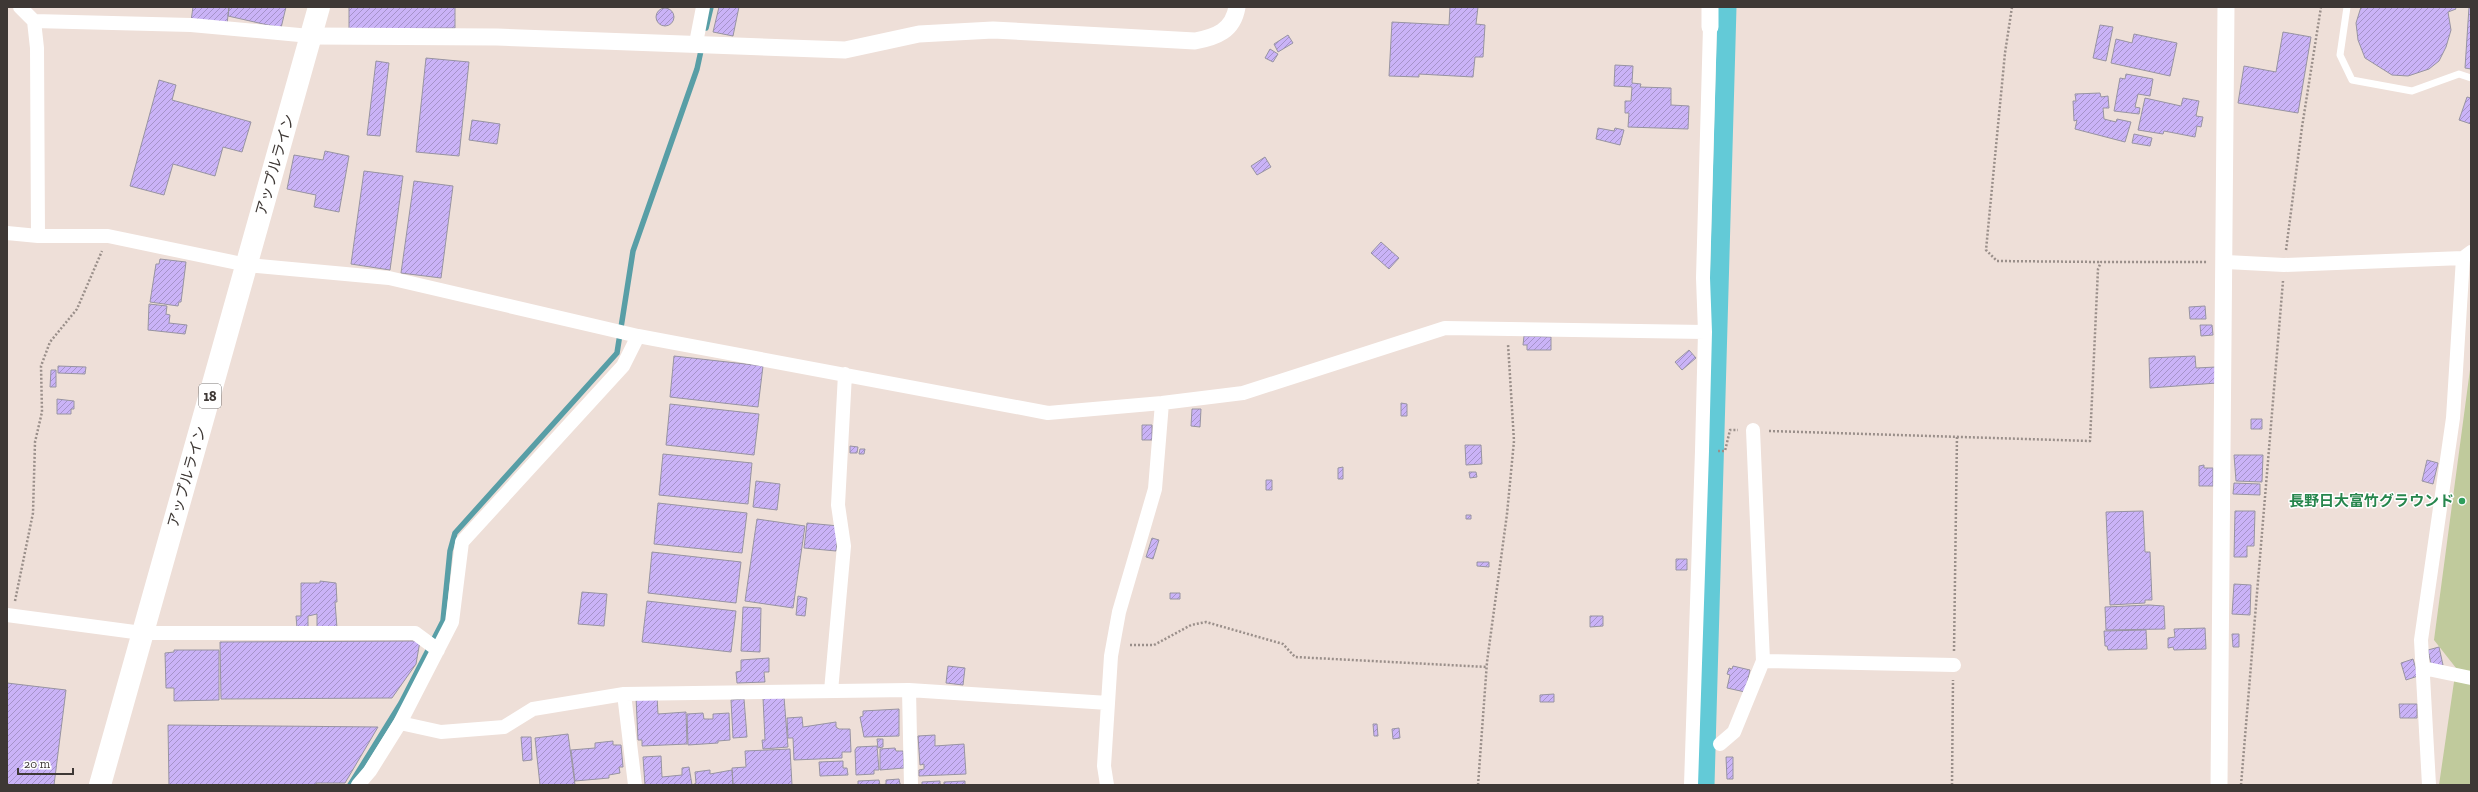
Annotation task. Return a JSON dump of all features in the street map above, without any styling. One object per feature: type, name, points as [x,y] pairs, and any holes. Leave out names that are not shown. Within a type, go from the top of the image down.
[{"type":"highway","name":"アップルライン","points":[[100,785],[319,7]]},
{"type":"street","points":[[20,7],[34,22],[37,48],[38,236]]},
{"type":"street","points":[[696,43],[703,7]]},
{"type":"street","points":[[34,22],[191,25],[310,36],[497,37],[696,43],[845,50],[919,34],[993,30],[1195,42],[1216,37],[1229,27],[1237,7]]},
{"type":"street","points":[[1691,785],[1705,332],[1703,278],[1710,7]]},
{"type":"street","points":[[2219,785],[2226,262],[2226,7]]},
{"type":"street","points":[[7,233],[38,236],[108,236],[247,265],[389,278],[638,336],[1048,413],[1162,404],[1243,393],[1445,328],[1705,332]]},
{"type":"street","points":[[2226,262],[2284,266],[2467,255],[2453,418],[2421,640],[2429,785]]},
{"type":"street","points":[[358,785],[370,771],[400,723],[452,622],[462,542],[623,366],[638,336]]},
{"type":"street","points":[[831,691],[844,546],[838,505],[845,374]]},
{"type":"street","points":[[1107,785],[1104,766],[1113,644],[1119,612],[1155,489],[1162,404]]},
{"type":"street","points":[[1720,744],[1734,732],[1762,661],[1753,430]]},
{"type":"street","points":[[9,615],[142,633],[415,632],[438,650]]},
{"type":"street","points":[[1762,661],[1954,665]]},
{"type":"street","points":[[2423,668],[2471,678]]},
{"type":"street","points":[[400,723],[441,732],[504,727],[532,709],[624,694],[909,690],[1108,703]]},
{"type":"street","points":[[909,690],[911,785]]},
{"type":"street","points":[[624,694],[635,785]]},
{"type":"lane","points":[[2347,7],[2340,55],[2352,80],[2412,91],[2459,74],[2471,78]]},
{"type":"path","points":[[2012,7],[2005,53],[1986,250],[1997,261],[2226,262]]},
{"type":"path","points":[[2241,785],[2284,266],[2302,127],[2321,7]]},
{"type":"path","points":[[9,615],[33,513],[35,442],[42,412],[41,366],[50,342],[77,309],[108,236]]},
{"type":"path","points":[[1725,451],[1730,430],[1957,435],[2090,441],[2098,269],[2102,262]]},
{"type":"path","points":[[1478,785],[1487,667],[1507,514],[1514,441],[1507,329]]},
{"type":"path","points":[[1952,785],[1957,435]]},
{"type":"path","points":[[1113,644],[1154,645],[1191,625],[1206,622],[1283,644],[1295,657],[1487,667]]},
{"type":"green space","name":"長野日大富竹グラウンド","points":[[2471,362],[2471,785],[2439,785],[2456,668],[2434,640]]},
{"type":"building","points":[[193,7],[229,7],[227,24],[191,21]]},
{"type":"building","points":[[229,7],[286,7],[281,28],[228,16]]},
{"type":"building","points":[[349,7],[455,7],[455,28],[349,29]]},
{"type":"building","points":[[719,7],[739,7],[733,36],[713,32]]},
{"type":"building","points":[[1450,7],[1478,7],[1476,24],[1485,25],[1483,57],[1475,57],[1473,77],[1419,74],[1419,77],[1389,76],[1392,22],[1449,25]]},
{"type":"building","points":[[2361,7],[2455,7],[2456,9],[2448,12],[2451,30],[2446,47],[2439,61],[2429,69],[2408,76],[2392,75],[2365,58],[2358,40],[2356,23]]},
{"type":"building","points":[[2469,7],[2471,7],[2471,69],[2465,68]]},
{"type":"building","points":[[665,8],[671,11],[674,17],[671,23],[665,26],[659,23],[656,17],[659,11]]},
{"type":"building","points":[[2100,25],[2113,27],[2106,61],[2093,58]]},
{"type":"building","points":[[2283,32],[2311,37],[2298,113],[2238,103],[2244,66],[2276,72]]},
{"type":"building","points":[[2134,34],[2177,43],[2170,76],[2111,63],[2116,39],[2132,43]]},
{"type":"building","points":[[1288,35],[1293,43],[1278,52],[1274,44]]},
{"type":"building","points":[[1270,49],[1278,54],[1273,62],[1265,58]]},
{"type":"building","points":[[426,58],[469,62],[459,156],[416,152]]},
{"type":"building","points":[[376,61],[389,63],[380,136],[367,135]]},
{"type":"building","points":[[1615,65],[1633,66],[1632,83],[1641,84],[1640,87],[1671,88],[1671,105],[1689,106],[1688,129],[1628,127],[1629,113],[1625,113],[1625,101],[1631,101],[1632,87],[1614,86]]},
{"type":"building","points":[[2126,74],[2153,79],[2150,96],[2138,94],[2135,107],[2140,108],[2139,114],[2114,111],[2120,78],[2125,79]]},
{"type":"building","points":[[159,80],[176,85],[172,100],[251,122],[242,152],[223,147],[215,176],[173,164],[164,195],[130,186]]},
{"type":"building","points":[[2100,93],[2101,97],[2108,96],[2109,108],[2103,108],[2104,119],[2116,122],[2117,119],[2131,122],[2125,142],[2075,129],[2077,120],[2074,121],[2073,101],[2076,101],[2075,94]]},
{"type":"building","points":[[2467,97],[2471,98],[2471,124],[2459,120]]},
{"type":"building","points":[[2145,98],[2181,106],[2183,98],[2199,101],[2196,116],[2203,117],[2201,127],[2197,126],[2195,137],[2164,131],[2163,134],[2138,130]]},
{"type":"building","points":[[472,120],[500,124],[497,144],[469,140]]},
{"type":"building","points":[[1598,128],[1614,131],[1615,128],[1624,130],[1620,145],[1596,139]]},
{"type":"building","points":[[2134,134],[2152,138],[2150,146],[2132,143]]},
{"type":"building","points":[[325,151],[349,156],[339,212],[314,207],[316,195],[287,189],[294,155],[323,160]]},
{"type":"building","points":[[1265,157],[1271,167],[1257,175],[1251,166]]},
{"type":"building","points":[[364,171],[403,176],[390,270],[351,264]]},
{"type":"building","points":[[414,181],[453,186],[441,278],[401,273]]},
{"type":"building","points":[[1381,242],[1399,258],[1389,269],[1371,253]]},
{"type":"building","points":[[160,259],[186,262],[181,302],[179,302],[178,306],[150,302],[156,264],[159,264]]},
{"type":"building","points":[[149,304],[167,306],[166,314],[170,315],[169,323],[187,325],[185,334],[148,330]]},
{"type":"building","points":[[2205,306],[2206,319],[2190,319],[2189,307]]},
{"type":"building","points":[[2200,325],[2212,325],[2213,335],[2201,336]]},
{"type":"building","points":[[1524,336],[1551,337],[1551,350],[1527,350],[1527,345],[1523,345]]},
{"type":"building","points":[[1689,350],[1696,358],[1682,370],[1675,362]]},
{"type":"building","points":[[674,356],[763,366],[758,407],[670,397]]},
{"type":"building","points":[[2195,356],[2196,368],[2216,367],[2217,383],[2150,388],[2149,358]]},
{"type":"building","points":[[58,366],[86,367],[85,374],[58,373]]},
{"type":"building","points":[[51,370],[56,370],[56,387],[50,387]]},
{"type":"building","points":[[57,399],[74,401],[74,409],[71,409],[71,414],[57,414]]},
{"type":"building","points":[[1401,403],[1407,404],[1407,416],[1401,416]]},
{"type":"building","points":[[670,404],[759,414],[754,455],[666,445]]},
{"type":"building","points":[[1192,409],[1201,409],[1200,427],[1191,426]]},
{"type":"building","points":[[2251,419],[2262,419],[2262,429],[2251,429]]},
{"type":"building","points":[[1142,425],[1152,425],[1152,440],[1142,440]]},
{"type":"building","points":[[1465,445],[1481,445],[1482,464],[1466,465]]},
{"type":"building","points":[[850,446],[858,447],[857,453],[850,453]]},
{"type":"building","points":[[860,449],[865,449],[864,454],[859,454]]},
{"type":"building","points":[[663,454],[752,463],[748,504],[659,495]]},
{"type":"building","points":[[2234,455],[2263,455],[2262,482],[2236,481]]},
{"type":"building","points":[[2427,460],[2438,463],[2433,484],[2422,481]]},
{"type":"building","points":[[2204,465],[2204,468],[2213,468],[2213,486],[2199,486],[2199,466]]},
{"type":"building","points":[[1343,467],[1343,479],[1338,479],[1338,468]]},
{"type":"building","points":[[1469,472],[1476,472],[1477,477],[1470,478]]},
{"type":"building","points":[[1266,480],[1272,480],[1272,490],[1266,490]]},
{"type":"building","points":[[756,481],[780,484],[777,510],[753,507]]},
{"type":"building","points":[[2234,483],[2260,484],[2260,495],[2233,494]]},
{"type":"building","points":[[658,503],[747,513],[742,553],[654,544]]},
{"type":"building","points":[[2143,511],[2145,552],[2150,552],[2152,600],[2145,600],[2145,603],[2110,605],[2106,512]]},
{"type":"building","points":[[2235,511],[2255,511],[2254,546],[2247,546],[2247,557],[2234,557]]},
{"type":"building","points":[[1466,515],[1471,515],[1471,519],[1466,519]]},
{"type":"building","points":[[757,519],[805,526],[793,608],[745,601]]},
{"type":"building","points":[[807,523],[839,526],[836,551],[804,548]]},
{"type":"building","points":[[1152,538],[1159,540],[1153,559],[1146,557]]},
{"type":"building","points":[[652,552],[741,562],[736,603],[648,593]]},
{"type":"building","points":[[1676,559],[1687,559],[1687,570],[1676,570]]},
{"type":"building","points":[[1477,562],[1489,562],[1489,567],[1477,566]]},
{"type":"building","points":[[320,581],[336,583],[337,602],[335,602],[337,628],[317,629],[317,614],[308,616],[308,628],[297,628],[296,616],[301,616],[301,583],[320,583]]},
{"type":"building","points":[[2234,584],[2251,585],[2250,615],[2232,614]]},
{"type":"building","points":[[582,592],[607,594],[604,626],[578,624]]},
{"type":"building","points":[[1170,593],[1180,593],[1180,599],[1170,599]]},
{"type":"building","points":[[798,596],[807,598],[805,616],[796,615]]},
{"type":"building","points":[[647,601],[736,611],[731,652],[642,642]]},
{"type":"building","points":[[2149,605],[2164,606],[2165,629],[2106,630],[2105,607]]},
{"type":"building","points":[[743,607],[761,608],[760,652],[741,651]]},
{"type":"building","points":[[1590,616],[1603,616],[1603,626],[1590,627]]},
{"type":"building","points":[[2205,628],[2206,649],[2174,650],[2173,647],[2168,648],[2168,638],[2175,637],[2174,629]]},
{"type":"building","points":[[2146,630],[2147,649],[2108,650],[2107,646],[2105,646],[2104,631]]},
{"type":"building","points":[[2232,634],[2239,634],[2239,647],[2233,647]]},
{"type":"building","points":[[420,641],[416,664],[392,698],[221,699],[220,642]]},
{"type":"building","points":[[2439,647],[2443,665],[2432,668],[2428,650]]},
{"type":"building","points":[[174,650],[219,650],[219,700],[174,701],[174,688],[166,688],[165,653],[174,652]]},
{"type":"building","points":[[769,658],[769,672],[764,672],[765,682],[737,683],[736,672],[741,671],[741,660]]},
{"type":"building","points":[[2413,659],[2418,676],[2406,680],[2401,663]]},
{"type":"building","points":[[948,666],[965,668],[963,685],[946,683]]},
{"type":"building","points":[[1733,666],[1750,670],[1745,692],[1727,688],[1730,675],[1727,674],[1729,668],[1732,669]]},
{"type":"building","points":[[7,683],[66,690],[54,785],[7,785]]},
{"type":"building","points":[[1554,694],[1554,702],[1540,702],[1540,695]]},
{"type":"building","points":[[657,696],[658,714],[686,712],[687,744],[642,746],[642,740],[638,740],[636,697]]},
{"type":"building","points":[[784,697],[788,747],[763,749],[762,740],[765,740],[763,698]]},
{"type":"building","points":[[744,699],[747,737],[733,738],[731,700]]},
{"type":"building","points":[[2399,704],[2417,704],[2417,718],[2400,718]]},
{"type":"building","points":[[899,709],[899,736],[864,737],[860,717],[863,716],[863,711]]},
{"type":"building","points":[[703,713],[704,719],[713,719],[713,714],[729,713],[730,740],[718,741],[718,743],[688,745],[687,714]]},
{"type":"building","points":[[802,717],[803,727],[836,722],[836,727],[839,729],[850,729],[851,752],[842,752],[842,758],[794,760],[793,738],[788,738],[787,718]]},
{"type":"building","points":[[1373,724],[1377,724],[1378,736],[1374,736]]},
{"type":"building","points":[[168,725],[378,727],[345,783],[316,783],[316,785],[169,785]]},
{"type":"building","points":[[1399,728],[1400,738],[1393,739],[1392,729]]},
{"type":"building","points":[[568,734],[575,785],[540,785],[535,738]]},
{"type":"building","points":[[935,735],[935,746],[964,744],[966,774],[919,776],[919,770],[924,769],[924,764],[920,765],[918,736]]},
{"type":"building","points":[[521,737],[531,737],[532,760],[523,761]]},
{"type":"building","points":[[877,739],[883,739],[883,747],[878,748]]},
{"type":"building","points":[[613,741],[613,745],[621,745],[623,767],[619,767],[620,773],[609,775],[609,778],[575,781],[571,750],[595,748],[595,743]]},
{"type":"building","points":[[877,746],[879,770],[874,770],[874,774],[856,775],[855,750],[857,747]]},
{"type":"building","points":[[895,748],[896,751],[903,751],[904,768],[880,770],[880,749]]},
{"type":"building","points":[[790,749],[792,785],[733,785],[732,768],[746,767],[745,751]]},
{"type":"building","points":[[661,756],[662,777],[682,775],[682,768],[689,767],[692,785],[645,785],[643,757]]},
{"type":"building","points":[[1726,757],[1733,757],[1733,779],[1727,779]]},
{"type":"building","points":[[843,761],[843,768],[847,768],[848,775],[820,776],[819,762]]},
{"type":"building","points":[[710,770],[710,774],[732,770],[733,785],[693,785],[696,783],[695,772]]},
{"type":"building","points":[[899,779],[900,784],[903,785],[882,785],[886,784],[886,780]]},
{"type":"building","points":[[879,780],[880,785],[858,785],[858,781]]},
{"type":"building","points":[[940,781],[940,784],[943,785],[922,785],[922,782]]},
{"type":"building","points":[[965,781],[965,785],[944,785],[944,782]]},
{"type":"waterway","points":[[706,28],[711,7]]},
{"type":"waterway","points":[[1705,785],[1727,7]]},
{"type":"waterway","points":[[350,785],[401,703],[443,621],[450,551],[455,533],[617,353],[633,251],[697,69],[702,46]]},
{"type":"place","name":"長野日大富竹グラウンド","points":[[2462,501]]}]
